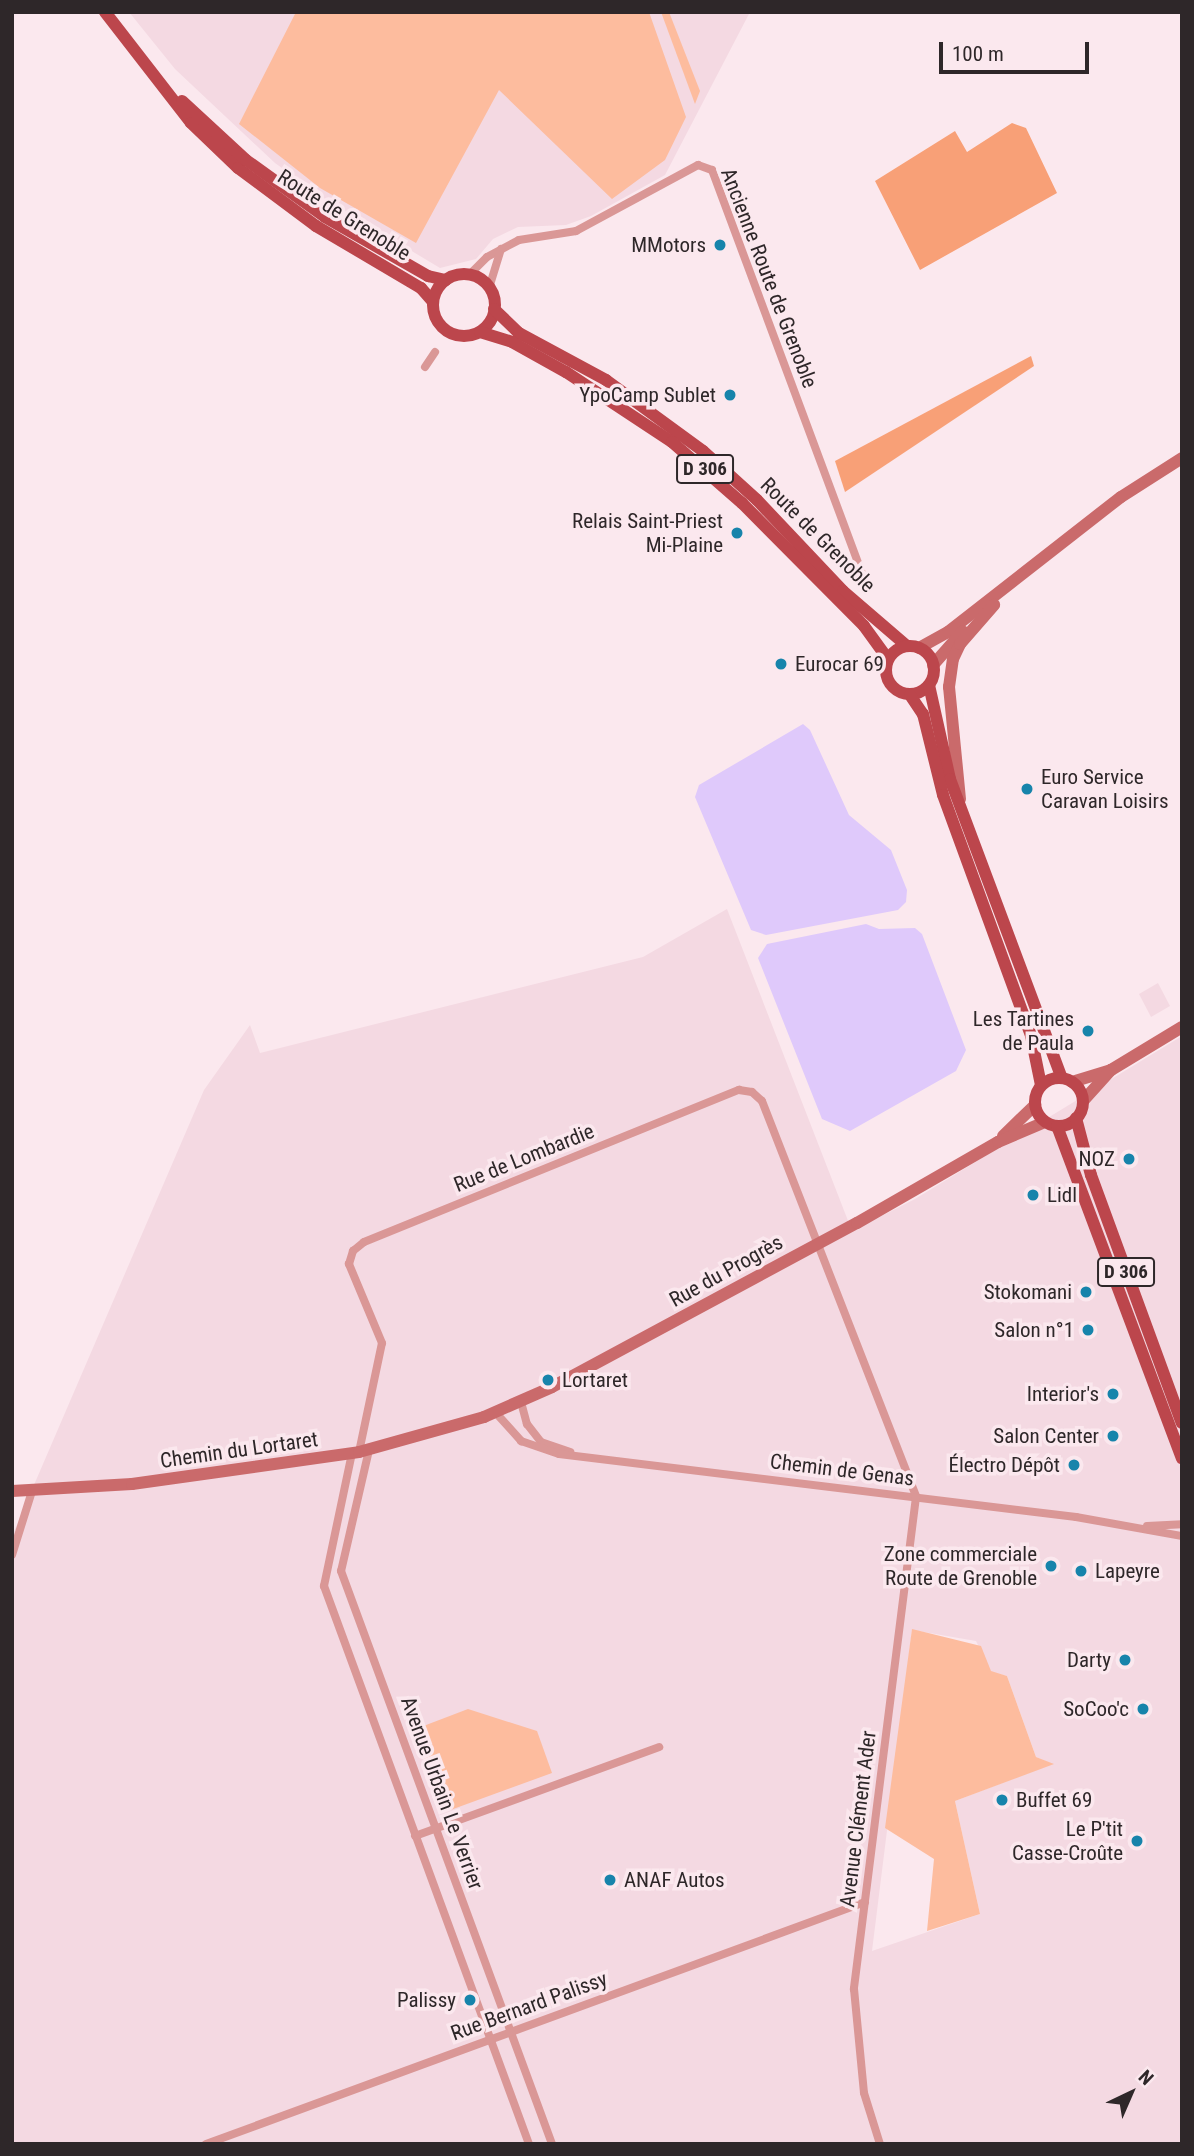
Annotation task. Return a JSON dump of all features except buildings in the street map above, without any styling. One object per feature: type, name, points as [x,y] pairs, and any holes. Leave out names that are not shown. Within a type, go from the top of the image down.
[{"type":"main road","name":"Route de Grenoble","points":[[105,12],[191,123],[238,168],[317,226],[412,282],[433,302]]},
{"type":"main road","name":"Route de Grenoble","points":[[149,70],[285,190],[377,248],[428,276],[446,280]]},
{"type":"main road","points":[[469,275],[489,288],[494,309],[480,332],[466,336],[444,329],[435,317],[433,302],[446,280],[469,275]]},
{"type":"main road","name":"Route de Grenoble","points":[[494,309],[519,333],[606,380],[694,444],[757,500],[843,591],[913,647]]},
{"type":"main road","name":"Route de Grenoble","points":[[480,332],[512,342],[566,372],[672,442],[760,521],[864,626],[888,659]]},
{"type":"main road","points":[[1083,1101],[1067,1080],[950,779],[929,685],[933,665],[1011,586],[1121,497],[1182,458]]},
{"type":"main road","points":[[1011,586],[913,647],[888,659],[887,680],[896,691],[910,695],[923,714],[943,795],[1031,1035],[1041,1085],[1035,1105],[1051,1124],[1076,1118],[1083,1101],[1111,1070],[1182,1027]]},
{"type":"main road","points":[[961,805],[949,687],[953,659],[965,637],[1011,586]]},
{"type":"main road","points":[[913,647],[933,665]]},
{"type":"main road","points":[[910,695],[929,685]]},
{"type":"main road","points":[[1041,1085],[1111,1070]]},
{"type":"main road","name":"Rue du Progrès","points":[[998,1142],[1035,1105]]},
{"type":"main road","name":"D 306","points":[[1076,1118],[1091,1175],[1182,1423]]},
{"type":"main road","name":"Rue du Progrès","points":[[468,1422],[522,1402],[817,1244],[998,1142],[1051,1124]]},
{"type":"main road","name":"D 306","points":[[1051,1124],[1182,1458]]},
{"type":"main road","name":"Chemin du Lortaret","points":[[12,1490],[132,1485],[360,1452],[468,1422]]},
{"type":"street","name":"Ancienne Route de Grenoble","points":[[469,275],[501,249],[519,240],[594,224],[698,165],[712,170],[863,576]]},
{"type":"street","points":[[489,288],[501,249]]},
{"type":"street","points":[[425,368],[435,352]]},
{"type":"street","name":"Rue de Lombardie","points":[[360,1452],[382,1343],[349,1264],[353,1251],[364,1242],[739,1090],[752,1091],[762,1101],[817,1244]]},
{"type":"street","points":[[817,1244],[916,1497]]},
{"type":"street","name":"Chemin de Genas","points":[[522,1402],[527,1424],[541,1442],[576,1454]]},
{"type":"street","name":"Chemin de Genas","points":[[496,1413],[512,1435],[531,1446],[1144,1527],[1182,1536]]},
{"type":"street","name":"Avenue Urbain Le Verrier","points":[[360,1452],[341,1571],[552,2144]]},
{"type":"street","name":"Avenue Urbain Le Verrier","points":[[360,1452],[324,1586],[529,2144]]},
{"type":"street","points":[[12,1555],[32,1491]]},
{"type":"street","name":"Avenue Clément Ader","points":[[880,2144],[864,2093],[856,2034],[854,1989],[916,1497]]},
{"type":"street","name":"Chemin de Genas","points":[[1144,1527],[1182,1524]]},
{"type":"street","points":[[415,1836],[659,1747]]},
{"type":"street","name":"Rue Bernard Palissy","points":[[206,2144],[865,1902]]},
{"type":"shaded area","points":[[129,12],[750,12],[665,175],[591,216],[566,225],[518,227],[493,239],[476,259],[440,268],[325,199],[275,163],[175,69]]},
{"type":"shaded area","points":[[296,12],[649,12],[686,117],[665,160],[612,199],[499,90],[416,243],[320,188],[239,124]]},
{"type":"shaded area","points":[[661,12],[669,12],[700,91],[695,104]]},
{"type":"shaded area","points":[[1012,123],[1026,128],[1057,193],[920,270],[875,181],[955,131],[967,152]]},
{"type":"shaded area","points":[[1031,356],[1034,366],[845,492],[835,461]]},
{"type":"shaded area","points":[[803,724],[810,730],[849,815],[891,850],[907,890],[906,902],[898,910],[766,935],[751,930],[695,797],[699,785]]},
{"type":"shaded area","points":[[727,909],[852,1231],[915,1199],[1182,1036],[1182,2144],[12,2144],[12,1536],[204,1090],[250,1025],[260,1053],[643,957]],"holes":[[[912,1630],[976,1641],[991,1672],[1007,1676],[1036,1757],[1052,1764],[955,1801],[980,1914],[872,1951]]]},
{"type":"shaded area","points":[[866,924],[879,929],[915,928],[922,934],[966,1050],[956,1071],[850,1131],[822,1119],[758,958],[767,944]]},
{"type":"shaded area","points":[[1158,983],[1170,1006],[1151,1017],[1139,994]]},
{"type":"shaded area","points":[[912,1629],[981,1646],[991,1671],[1007,1676],[1036,1757],[1054,1764],[955,1801],[980,1914],[927,1931],[934,1859],[885,1828]]},
{"type":"shaded area","points":[[468,1709],[537,1731],[552,1773],[445,1812],[413,1730]]},
{"type":"place","name":"MMotors","points":[[720,245]]},
{"type":"place","name":"YpoCamp Sublet","points":[[730,395]]},
{"type":"place","name":"Relais Saint-Priest Mi-Plaine","points":[[737,533]]},
{"type":"place","name":"Eurocar 69","points":[[781,664]]},
{"type":"place","name":"Euro Service Caravan Loisirs","points":[[1027,789]]},
{"type":"place","name":"Les Tartines de Paula","points":[[1088,1031]]},
{"type":"place","name":"NOZ","points":[[1129,1159]]},
{"type":"place","name":"Lidl","points":[[1033,1195]]},
{"type":"place","name":"Stokomani","points":[[1086,1292]]},
{"type":"place","name":"Salon n°1","points":[[1088,1330]]},
{"type":"place","name":"Lortaret","points":[[548,1380]]},
{"type":"place","name":"Interior's","points":[[1113,1394]]},
{"type":"place","name":"Salon Center","points":[[1113,1436]]},
{"type":"place","name":"Électro Dépôt","points":[[1074,1465]]},
{"type":"place","name":"Zone commerciale Route de Grenoble","points":[[1051,1566]]},
{"type":"place","name":"Lapeyre","points":[[1081,1571]]},
{"type":"place","name":"Darty","points":[[1125,1660]]},
{"type":"place","name":"SoCoo'c","points":[[1143,1709]]},
{"type":"place","name":"Buffet 69","points":[[1002,1800]]},
{"type":"place","name":"Le P'tit Casse-Croûte","points":[[1137,1841]]},
{"type":"place","name":"ANAF Autos","points":[[610,1880]]},
{"type":"place","name":"Palissy","points":[[470,2000]]}]
